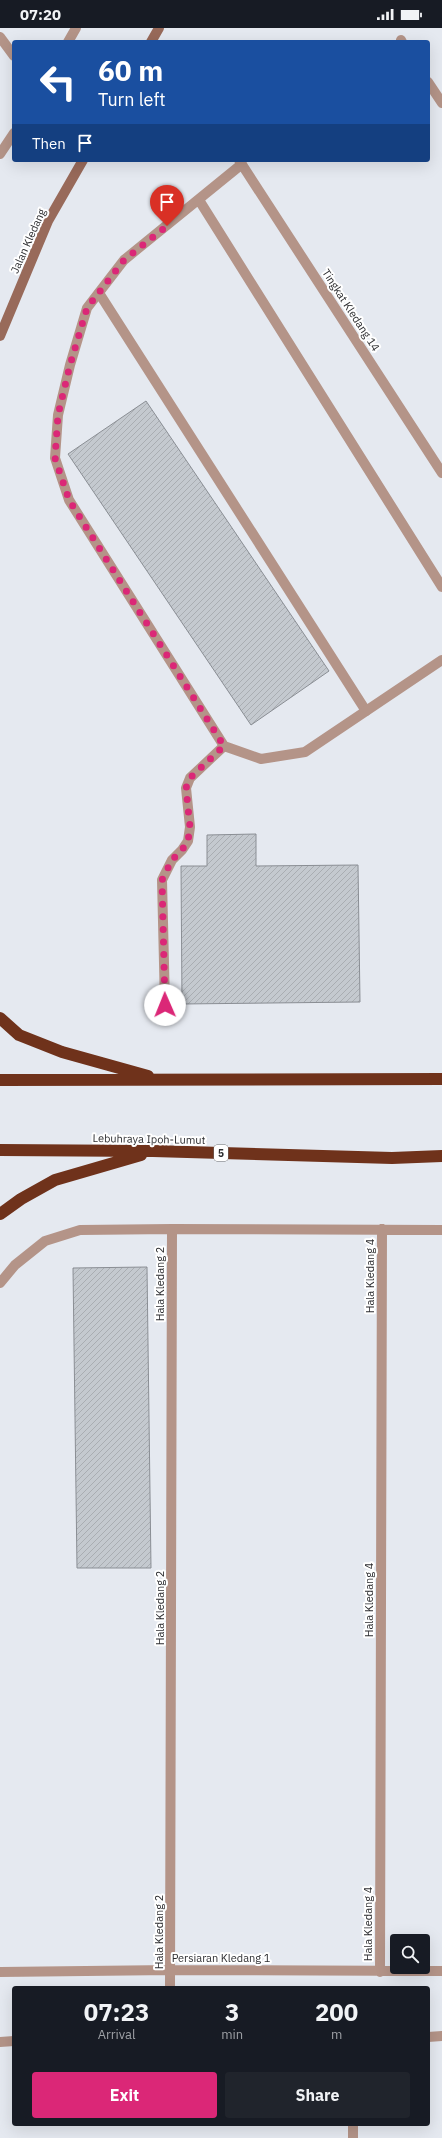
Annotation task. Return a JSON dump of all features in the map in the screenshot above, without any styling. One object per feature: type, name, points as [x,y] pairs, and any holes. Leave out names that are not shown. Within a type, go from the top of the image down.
[{"type":"highway","points":[[0,1018],[19,1035],[55,1049],[162,1080]]},
{"type":"highway","points":[[0,1080],[442,1079]]},
{"type":"highway","name":"Lebuhraya Ipoh-Lumut","points":[[0,1150],[154,1151],[392,1158],[442,1156]]},
{"type":"highway","points":[[0,1214],[21,1199],[55,1180],[154,1151]]},
{"type":"main road","points":[[152,40],[159,28]]},
{"type":"main road","name":"Jalan Kledang","points":[[0,336],[48,221],[82,162]]},
{"type":"street","points":[[69,40],[76,28]]},
{"type":"street","points":[[0,37],[12,53]]},
{"type":"street","points":[[430,85],[442,104]]},
{"type":"street","points":[[0,154],[12,136]]},
{"type":"street","points":[[240,162],[199,200],[124,260],[87,308],[70,365],[58,415],[55,458],[69,500],[224,746],[260,759],[305,752],[442,660]]},
{"type":"street","name":"Tingkat Kledang 14","points":[[240,162],[442,473]]},
{"type":"street","points":[[199,200],[442,587]]},
{"type":"street","points":[[99,293],[366,711]]},
{"type":"street","points":[[165,1005],[162,880],[172,860],[182,850],[188,841],[190,827],[186,788],[190,778],[224,746]]},
{"type":"street","name":"Hala Kledang 2","points":[[170,1986],[172,1229]]},
{"type":"street","name":"Hala Kledang 4","points":[[380,1972],[382,1229]]},
{"type":"street","points":[[0,1283],[15,1265],[45,1241],[80,1230],[442,1230]]},
{"type":"street","name":"Persiaran Kledang 1","points":[[0,1972],[171,1970],[380,1972],[442,1971]]},
{"type":"street","points":[[430,2036],[442,2036]]},
{"type":"street","points":[[0,2042],[12,2041]]},
{"type":"street","points":[[353,2126],[353,2138]]},
{"type":"building","points":[[146,401],[329,671],[251,725],[68,454]]},
{"type":"building","points":[[256,834],[256,866],[358,865],[360,1002],[182,1004],[181,866],[207,866],[207,835]]},
{"type":"building","points":[[147,1267],[151,1568],[77,1568],[73,1268]]},
{"type":"route","points":[[165,1005],[162,880],[172,860],[182,850],[188,841],[190,827],[186,788],[190,778],[224,746],[69,500],[55,458],[58,415],[70,365],[87,308],[124,260],[167,226]]}]
